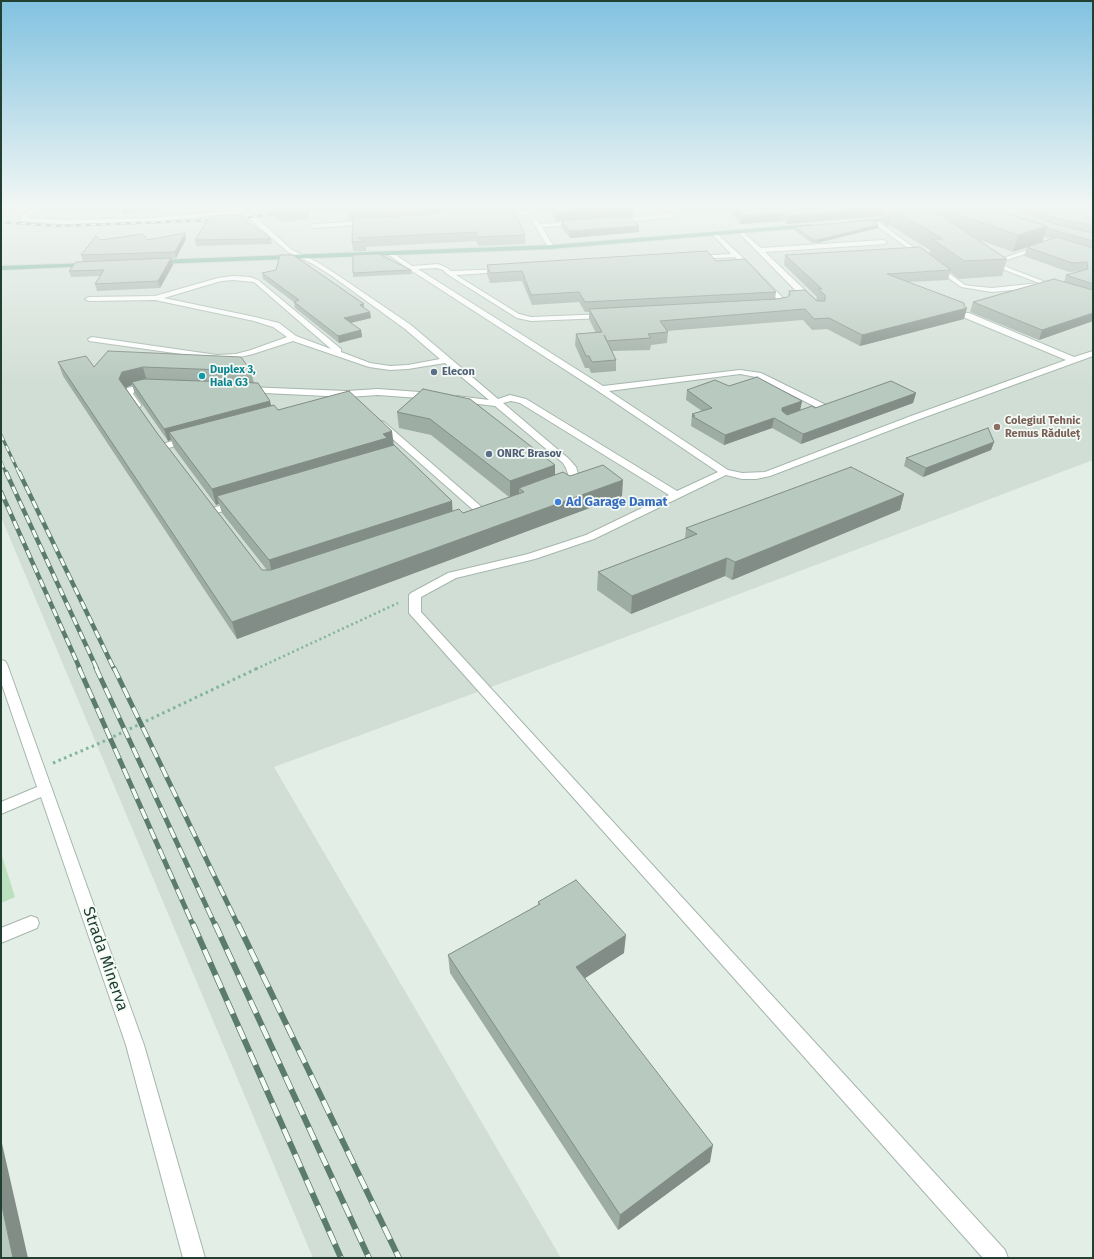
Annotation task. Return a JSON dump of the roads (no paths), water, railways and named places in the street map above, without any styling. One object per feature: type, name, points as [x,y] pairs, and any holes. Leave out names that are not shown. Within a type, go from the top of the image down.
[{"type":"main road","points":[[1,268],[78,265]]},
{"type":"street","points":[[318,265],[408,327],[566,461],[571,467],[573,474],[568,481],[553,487]]},
{"type":"street","points":[[406,265],[601,389],[725,472],[742,476],[767,474],[1093,353]]},
{"type":"street","points":[[747,265],[781,299],[783,304],[768,307]]},
{"type":"street","points":[[775,265],[814,304]]},
{"type":"street","points":[[934,265],[963,286],[971,288],[992,290],[1050,284],[999,265]]},
{"type":"street","points":[[410,268],[438,266],[446,269],[449,273],[517,316],[531,319],[612,315]]},
{"type":"street","points":[[449,273],[512,269]]},
{"type":"street","points":[[155,298],[220,280],[250,278],[256,281],[345,357]]},
{"type":"street","points":[[89,299],[155,298],[262,320],[276,325],[293,338],[369,365],[390,368],[417,366],[446,360]]},
{"type":"street","points":[[966,315],[1073,360]]},
{"type":"street","points":[[92,339],[217,357],[236,356],[253,352],[293,338]]},
{"type":"street","points":[[601,389],[740,372],[758,375],[827,406],[810,412]]},
{"type":"street","points":[[142,413],[129,394],[130,390],[147,386],[155,386]]},
{"type":"street","points":[[240,390],[348,394],[378,392],[496,403],[510,398],[523,401],[676,495]]},
{"type":"street","points":[[326,403],[348,394]]},
{"type":"street","points":[[348,394],[359,405]]},
{"type":"street","points":[[371,415],[407,453],[483,513]]},
{"type":"street","points":[[165,446],[196,438]]},
{"type":"street","points":[[725,472],[590,537],[531,557],[452,575],[415,595],[415,613],[997,1258]]},
{"type":"street","points":[[213,511],[243,502]]},
{"type":"street","points":[[467,518],[502,506]]},
{"type":"street","name":"Strada Minerva","points":[[1,664],[135,1045],[194,1258]]},
{"type":"street","points":[[1,808],[46,789]]},
{"type":"street","points":[[1,936],[31,923]]},
{"type":"railway","points":[[1,435],[19,473]]},
{"type":"railway","points":[[1,462],[6,473]]},
{"type":"railway","points":[[6,472],[97,669]]},
{"type":"railway","points":[[19,472],[114,669]]},
{"type":"railway","points":[[1,492],[80,669]]},
{"type":"railway","points":[[79,668],[193,925]]},
{"type":"railway","points":[[96,668],[215,925]]},
{"type":"railway","points":[[114,668],[238,925]]},
{"type":"railway","points":[[193,924],[341,1258]]},
{"type":"railway","points":[[215,924],[369,1258]]},
{"type":"railway","points":[[238,924],[399,1258]]},
{"type":"place","name":"Elecon","points":[[434,372]]},
{"type":"place","name":"Duplex 3, Hala G3","points":[[202,376]]},
{"type":"place","name":"Colegiul Tehnic Remus Răduleț","points":[[997,427]]},
{"type":"place","name":"ONRC Brasov","points":[[489,454]]},
{"type":"place","name":"Ad Garage Damat","points":[[558,502]]}]
